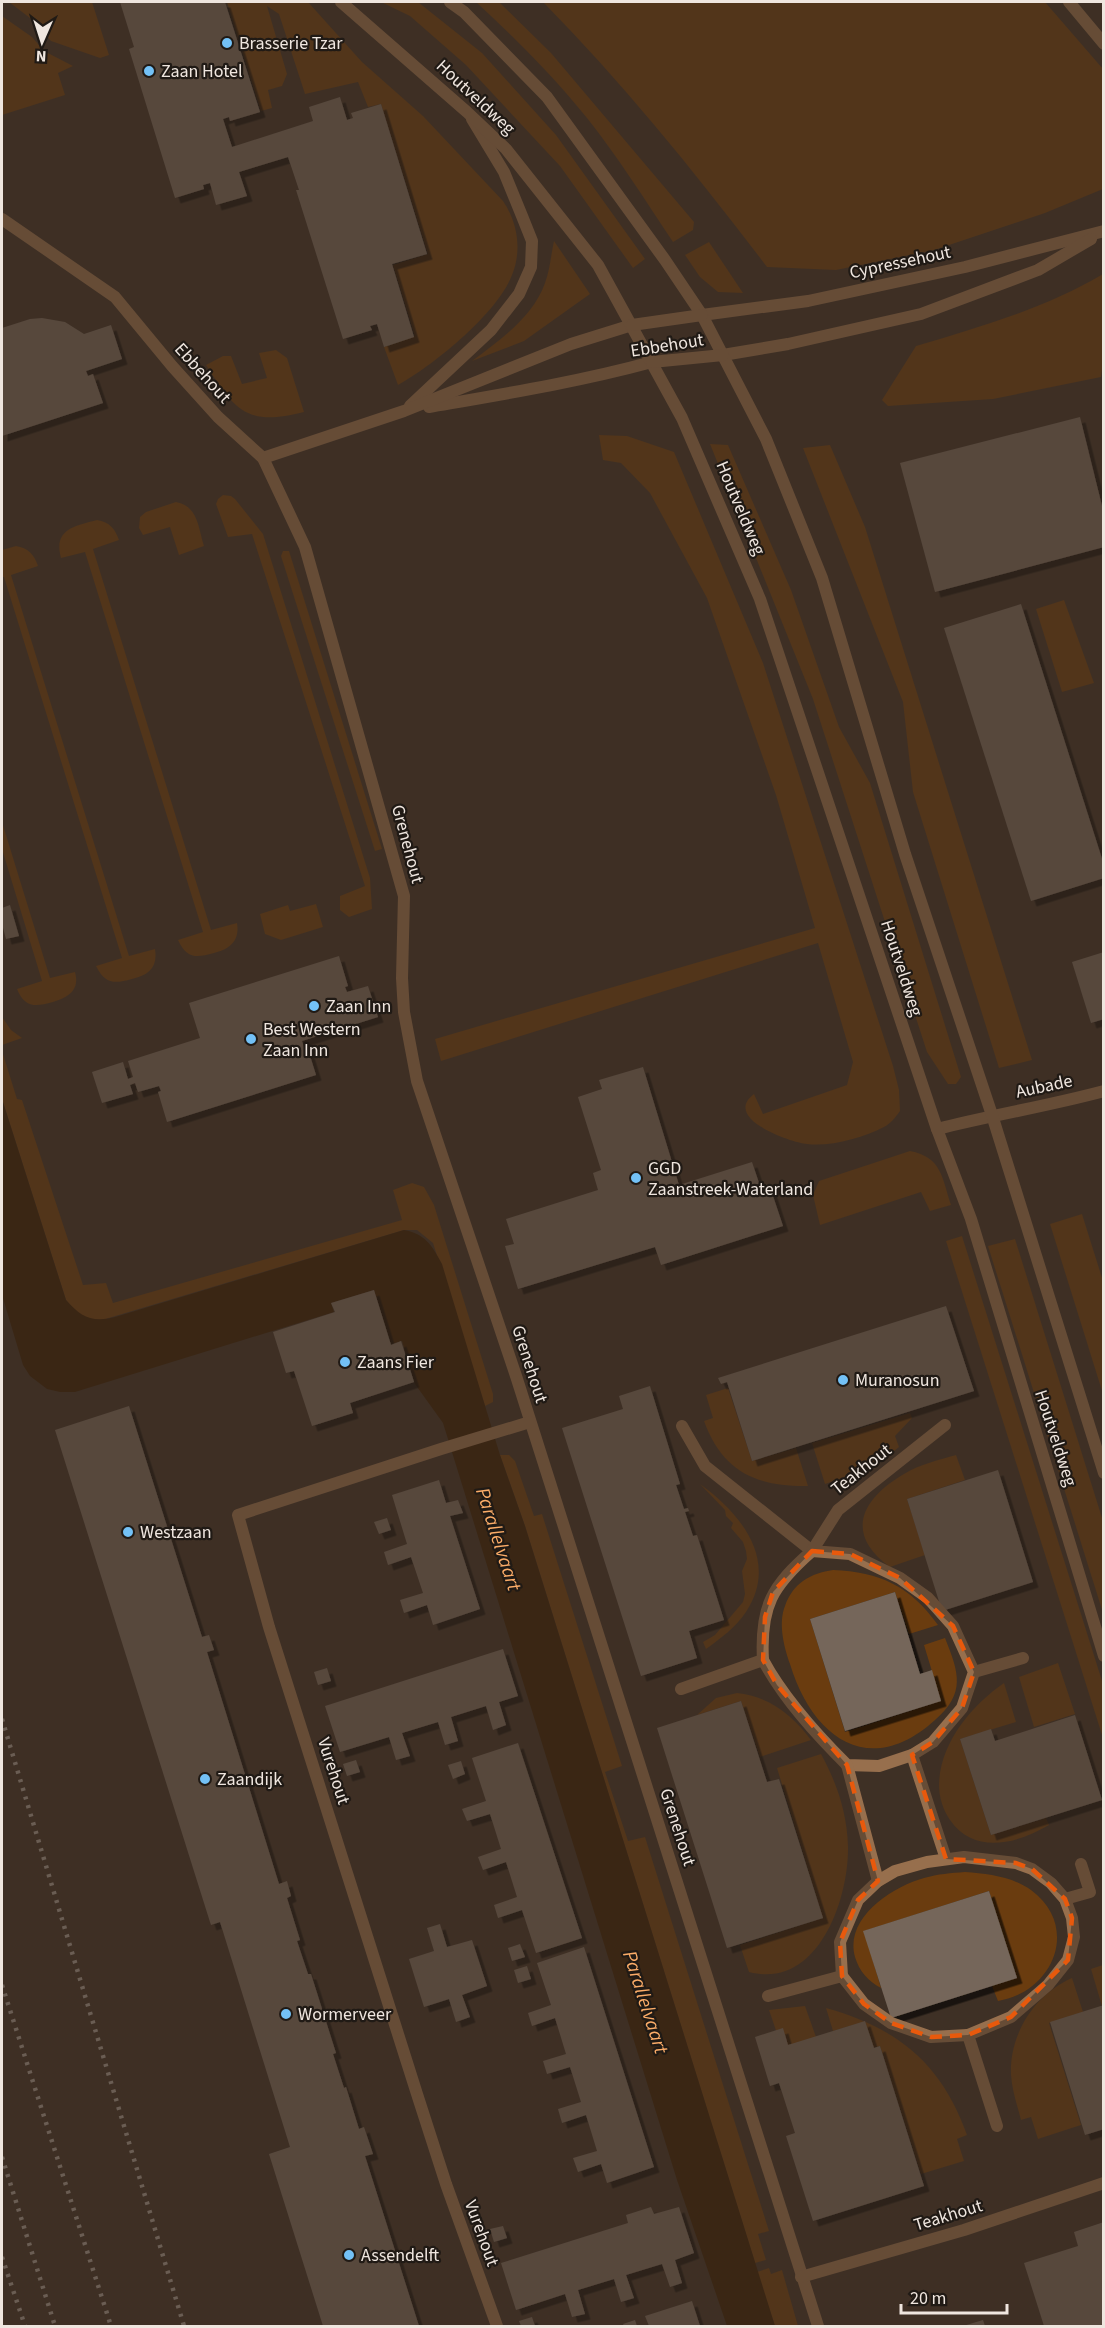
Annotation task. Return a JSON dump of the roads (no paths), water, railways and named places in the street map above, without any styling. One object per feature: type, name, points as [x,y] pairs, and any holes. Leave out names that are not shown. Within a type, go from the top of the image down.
[{"type":"street","name":"Houtveldweg","points":[[341,2],[506,149],[598,266],[682,418],[760,599],[937,1129],[971,1220],[1104,1656]]},
{"type":"street","name":"Houtveldweg","points":[[450,2],[464,12],[548,97],[702,315],[766,439],[822,579],[905,854],[992,1115],[1104,1473]]},
{"type":"street","points":[[1069,2],[1104,44]]},
{"type":"street","points":[[405,411],[491,330],[519,294],[531,267],[532,241],[504,172],[467,112]]},
{"type":"street","name":"Ebbehout","points":[[2,219],[115,297],[179,375],[218,417],[263,458],[405,411],[571,344],[632,325],[702,315]]},
{"type":"street","name":"Cypressehout","points":[[702,315],[808,301],[965,267],[1104,232]]},
{"type":"street","name":"Cypressehout","points":[[723,355],[788,344],[930,312],[1038,270],[1104,232]]},
{"type":"street","name":"Ebbehout","points":[[405,411],[553,386],[602,376],[652,362],[723,355]]},
{"type":"street","name":"Grenehout","points":[[263,458],[306,547],[404,896],[402,978],[404,1012],[417,1081],[530,1422],[818,2326]]},
{"type":"street","name":"Aubade","points":[[992,1115],[1056,1104],[1104,1091]]},
{"type":"street","points":[[937,1129],[992,1115]]},
{"type":"street","name":"Vurehout","points":[[497,2326],[446,2184],[413,2082],[269,1627],[238,1515],[530,1422]]},
{"type":"street","name":"Teakhout","points":[[763,1660],[762,1639],[765,1617],[773,1592],[791,1569],[812,1551],[838,1510],[945,1425]]},
{"type":"street","points":[[682,1426],[705,1466],[812,1551],[850,1554],[900,1578],[928,1598],[953,1626],[974,1672],[962,1708],[933,1742],[912,1755],[879,1766],[847,1765]]},
{"type":"street","points":[[974,1672],[1023,1658]]},
{"type":"street","points":[[681,1689],[763,1660],[777,1685],[826,1744],[847,1765],[878,1881]]},
{"type":"street","points":[[912,1755],[946,1859]]},
{"type":"street","points":[[964,1857],[1016,1863],[1032,1869],[1065,1899],[1072,1918],[1074,1937],[1068,1960],[1048,1985],[1011,2017],[968,2035],[931,2037],[891,2023],[864,2004],[842,1976],[840,1942],[858,1900],[878,1881],[895,1871],[927,1862],[964,1857]]},
{"type":"street","points":[[1065,1899],[1090,1892],[1081,1864]]},
{"type":"street","points":[[768,1996],[842,1976]]},
{"type":"street","points":[[968,2035],[997,2126]]},
{"type":"street","name":"Teakhout","points":[[801,2277],[964,2230],[1104,2183]]},
{"type":"water","name":"Parallelvaart","points":[[2,1099],[66,1300],[77,1311],[93,1319],[115,1317],[404,1230],[423,1238],[435,1251],[442,1264],[500,1455],[525,1526],[775,2326],[727,2326],[677,2180],[443,1423],[415,1384],[402,1341],[391,1344],[374,1290],[331,1303],[334,1312],[75,1392],[47,1389],[30,1376],[23,1365],[2,1295]]},
{"type":"railway","points":[[2,1719],[184,2326]]},
{"type":"railway","points":[[2,1985],[111,2326]]},
{"type":"railway","points":[[2,2157],[55,2326]]},
{"type":"railway","points":[[2,2257],[25,2326]]},
{"type":"place","name":"Brasserie Tzar","points":[[227,43]]},
{"type":"place","name":"Zaan Hotel","points":[[149,71]]},
{"type":"place","name":"Zaan Inn","points":[[314,1006]]},
{"type":"place","name":"Best Western Zaan Inn","points":[[251,1039]]},
{"type":"place","name":"GGD Zaanstreek-Waterland","points":[[636,1178]]},
{"type":"place","name":"Zaans Fier","points":[[345,1362]]},
{"type":"place","name":"Muranosun","points":[[843,1380]]},
{"type":"place","name":"Westzaan","points":[[128,1532]]},
{"type":"place","name":"Zaandijk","points":[[205,1779]]},
{"type":"place","name":"Wormerveer","points":[[286,2014]]},
{"type":"place","name":"Assendelft","points":[[349,2255]]}]
